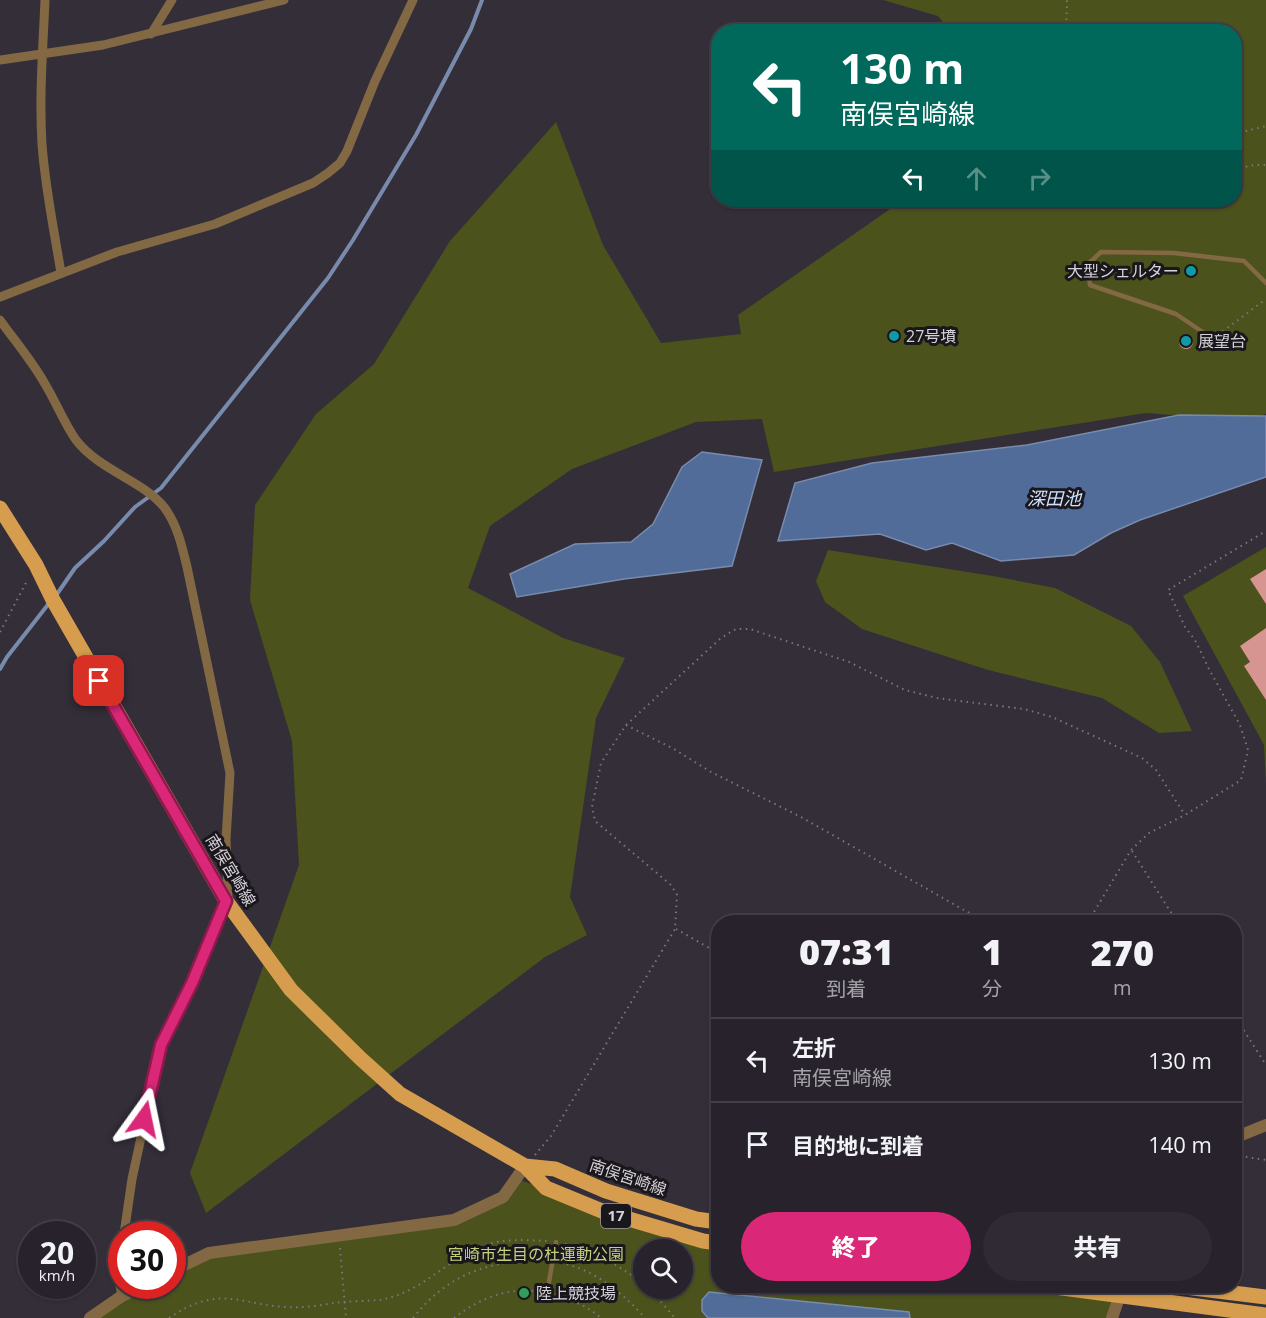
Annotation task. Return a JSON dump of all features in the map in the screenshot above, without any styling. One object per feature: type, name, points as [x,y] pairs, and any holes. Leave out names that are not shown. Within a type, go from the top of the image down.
[{"type":"main road","name":"南俣宮崎線","points":[[0,508],[38,568],[53,600],[226,901],[291,990],[400,1094],[525,1166],[546,1188],[602,1211],[711,1242]]},
{"type":"main road","name":"南俣宮崎線","points":[[525,1166],[555,1168],[606,1191],[696,1219],[711,1221]]},
{"type":"main road","points":[[1139,1293],[1266,1315]]},
{"type":"main road","points":[[1234,1293],[1266,1297]]},
{"type":"street","points":[[45,0],[42,55],[42,142],[45,183],[61,273]]},
{"type":"street","points":[[151,34],[172,0]]},
{"type":"street","points":[[0,60],[75,51],[284,0]]},
{"type":"street","points":[[0,297],[117,252],[215,224],[313,183],[328,173],[340,163],[347,151],[375,81],[413,0]]},
{"type":"street","points":[[0,320],[44,381],[76,440],[91,456],[147,492],[162,505],[171,517],[179,537],[197,612],[230,773],[226,839],[228,896],[192,983],[161,1045],[132,1179],[126,1221]]},
{"type":"street","points":[[1242,1135],[1266,1125]]},
{"type":"street","points":[[186,1264],[209,1253],[454,1220],[503,1197],[525,1166]]},
{"type":"street","points":[[1112,1318],[1121,1293]]},
{"type":"street","points":[[90,1318],[118,1299]]},
{"type":"lane","points":[[1212,344],[1210,337],[1176,314],[1090,285],[1087,265],[1101,252],[1174,253],[1244,261],[1266,283]]},
{"type":"lane","points":[[547,1293],[556,1242]]},
{"type":"path","points":[[1066,24],[1067,0]]},
{"type":"path","points":[[1242,132],[1266,126]]},
{"type":"path","points":[[1242,167],[1266,165]]},
{"type":"path","points":[[1212,344],[1266,299]]},
{"type":"path","points":[[1092,915],[1131,850],[1149,833],[1185,815],[1241,780],[1248,750],[1240,725],[1195,640],[1185,627],[1168,590],[1266,531]]},
{"type":"path","points":[[0,632],[38,568]]},
{"type":"path","points":[[525,1166],[551,1136],[675,929],[676,895],[671,885],[595,821],[592,807],[601,763],[627,725],[721,638],[736,628],[750,629],[849,662],[905,690],[937,698],[1023,709],[1052,717],[1142,758],[1156,770],[1185,815]]},
{"type":"path","points":[[627,725],[674,749],[711,772],[822,828],[973,915]]},
{"type":"path","points":[[1131,850],[1173,915]]},
{"type":"path","points":[[675,929],[711,949]]},
{"type":"path","points":[[1242,1028],[1266,1065]]},
{"type":"path","points":[[1242,1156],[1266,1160]]},
{"type":"path","points":[[169,1318],[186,1307],[207,1299],[231,1298],[301,1307],[380,1299],[402,1294],[480,1247],[508,1240],[556,1242],[583,1248],[621,1267],[633,1276]]},
{"type":"path","points":[[340,1248],[346,1318]]},
{"type":"path","points":[[412,1318],[428,1299],[448,1283],[473,1270],[516,1260],[553,1261],[566,1264],[607,1284],[627,1298],[645,1318]]},
{"type":"path","points":[[454,1318],[491,1296],[535,1291],[574,1302],[595,1312],[601,1318]]},
{"type":"path","points":[[659,1299],[674,1316],[667,1318]]},
{"type":"green space","points":[[883,0],[1266,0],[1266,414],[1240,420],[1146,413],[774,472],[762,419],[696,422],[572,469],[490,526],[468,588],[563,638],[625,658],[596,718],[570,897],[587,935],[545,957],[206,1213],[190,1173],[299,865],[292,741],[250,600],[255,505],[316,414],[374,364],[450,241],[556,122],[603,245],[661,343],[741,334],[738,315],[893,207],[1242,207],[1242,24],[944,24],[938,16]]},
{"type":"green space","points":[[1266,547],[1266,784],[1264,745],[1183,596]]},
{"type":"green space","points":[[828,550],[1055,588],[1131,626],[1160,662],[1192,731],[1159,733],[1102,698],[988,670],[862,629],[825,602],[816,581]]},
{"type":"green space","name":"宮崎市生目の杜運動公園","points":[[516,1179],[711,1241],[711,1293],[1105,1293],[1121,1295],[1112,1318],[90,1318],[121,1299],[186,1299],[186,1264],[209,1253],[454,1220],[503,1198]]},
{"type":"water","name":"深田池","points":[[1179,415],[1266,416],[1266,477],[1140,520],[1111,533],[1074,555],[1001,561],[952,543],[926,550],[880,534],[778,541],[795,483],[872,463],[1027,445]]},
{"type":"water","points":[[702,452],[762,460],[732,566],[624,579],[517,597],[510,574],[575,544],[631,542],[653,524],[682,467]]},
{"type":"water","points":[[709,1292],[909,1312],[910,1318],[708,1318],[702,1311],[702,1300]]},
{"type":"building","name":"展望台","points":[[1186,335],[1191,337],[1193,342],[1191,347],[1186,349],[1181,347],[1179,342],[1181,337]]},
{"type":"building","points":[[1266,569],[1266,604],[1250,579]]},
{"type":"building","points":[[1266,628],[1266,700],[1244,666],[1250,662],[1240,646]]},
{"type":"waterway","points":[[55,597],[75,568],[135,507],[161,488],[328,278],[416,135],[471,29],[482,0]]},
{"type":"waterway","points":[[0,669],[50,602]]},
{"type":"place","name":"大型シェルター","points":[[1191,271]]},
{"type":"place","name":"27号墳","points":[[894,336]]},
{"type":"place","name":"展望台","points":[[1186,341]]},
{"type":"place","name":"陸上競技場","points":[[524,1293]]},
{"type":"route","points":[[99,681],[226,901],[192,983],[161,1045],[144,1119]]}]
